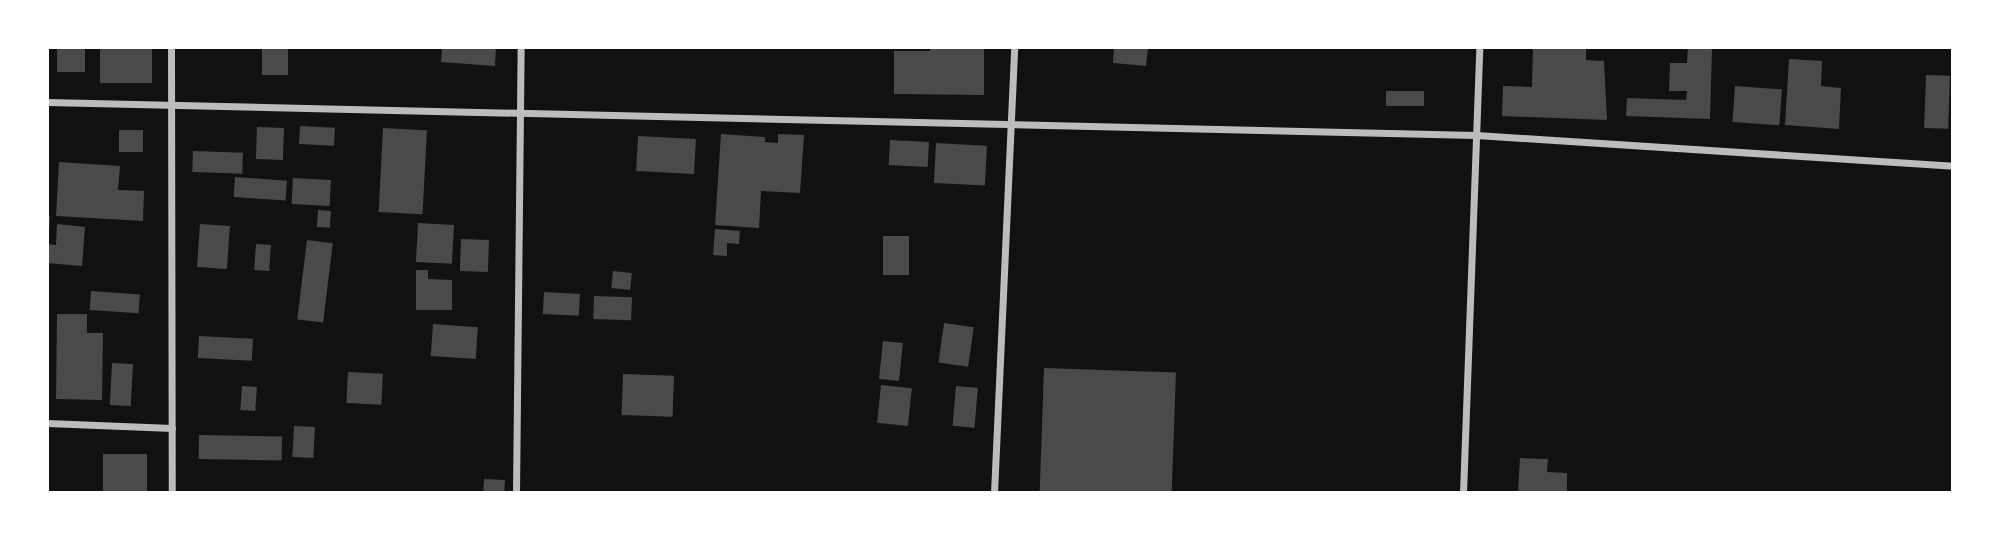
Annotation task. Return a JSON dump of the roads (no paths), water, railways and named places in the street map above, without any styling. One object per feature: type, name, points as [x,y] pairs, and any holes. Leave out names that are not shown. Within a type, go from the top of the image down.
[{"type":"street","points":[[171,47],[173,493]]},
{"type":"street","points":[[516,493],[522,47]]},
{"type":"street","points":[[994,493],[1014,47]]},
{"type":"street","points":[[1462,493],[1479,47]]},
{"type":"street","points":[[47,102],[1476,135],[1953,166]]},
{"type":"street","points":[[47,423],[172,428]]}]
